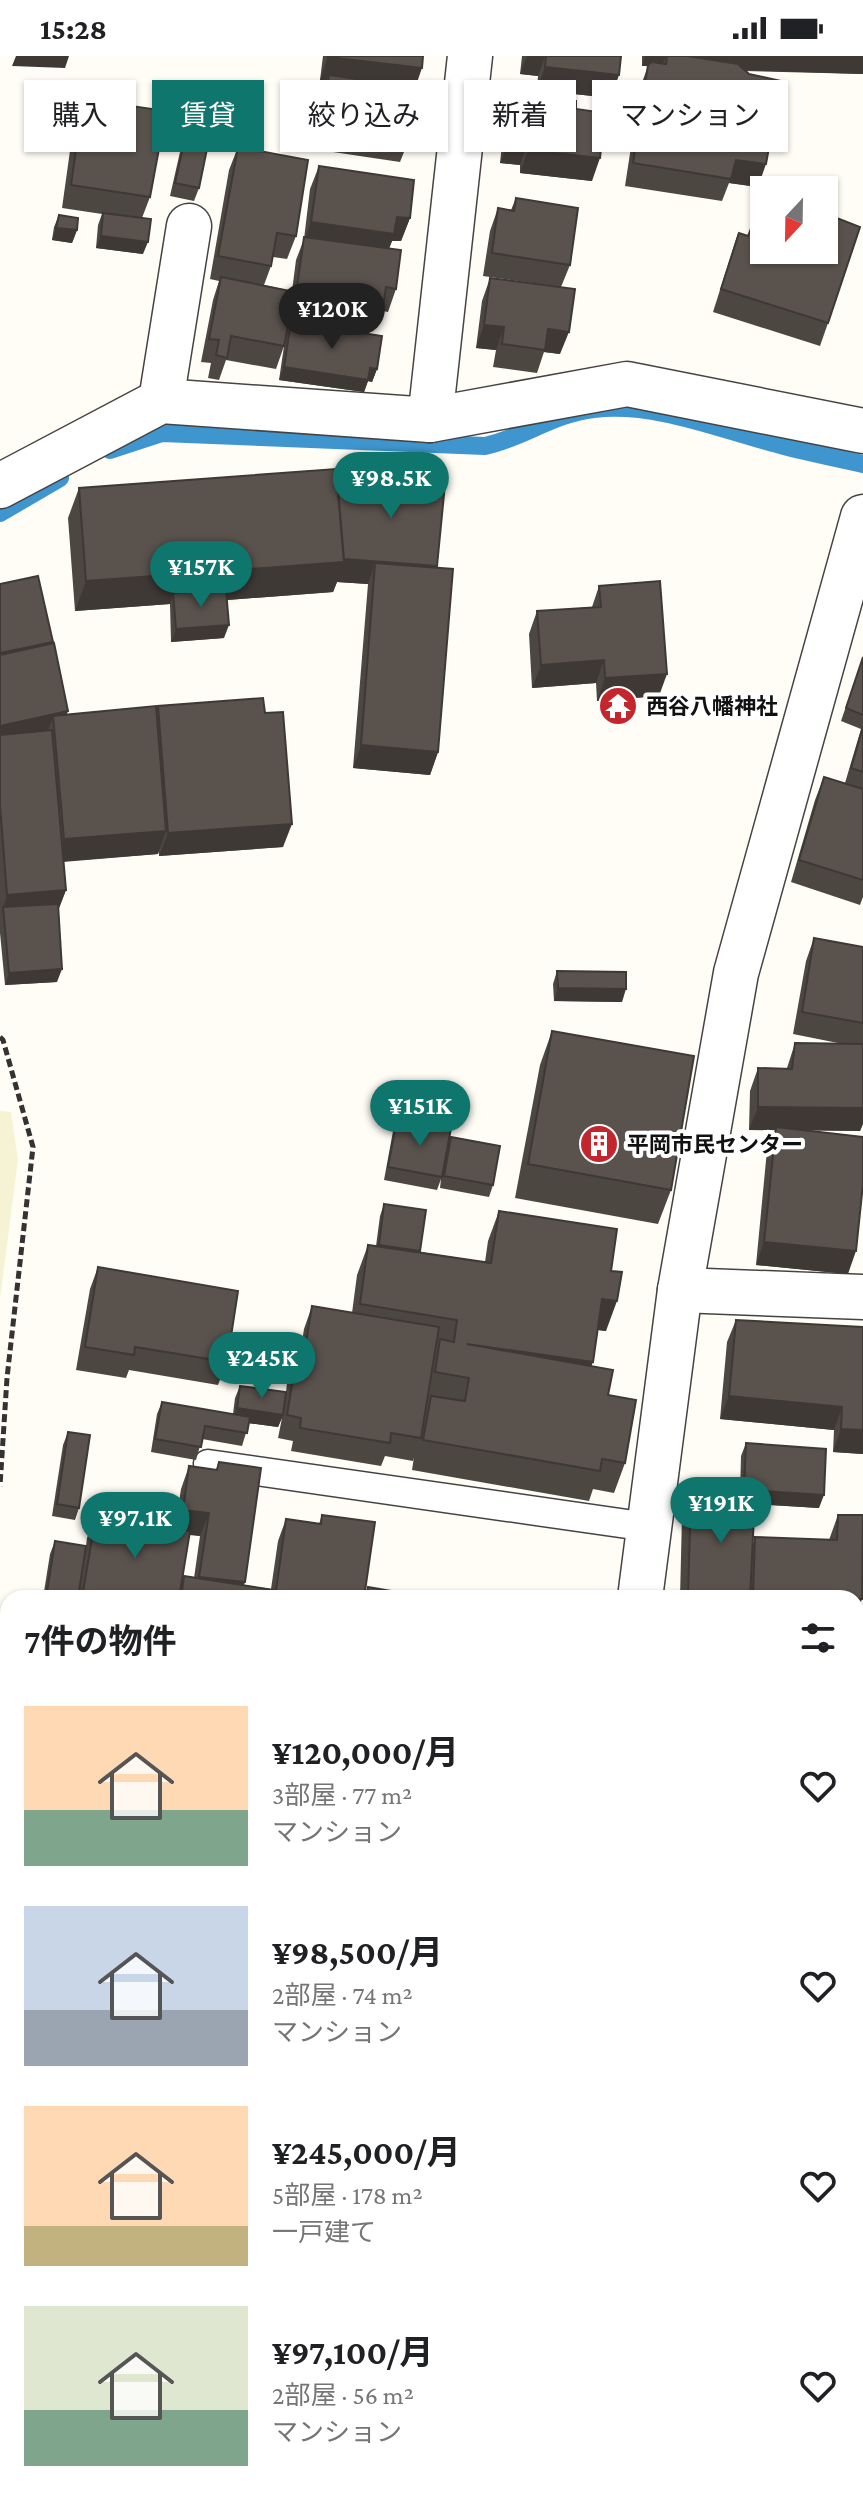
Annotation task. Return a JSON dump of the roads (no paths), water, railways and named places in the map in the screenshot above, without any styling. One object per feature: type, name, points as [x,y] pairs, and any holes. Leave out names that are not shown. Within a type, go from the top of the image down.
[{"type":"street","points":[[430,420],[470,56]]},
{"type":"street","points":[[161,401],[189,226]]},
{"type":"street","points":[[0,486],[161,401],[430,420],[627,384],[863,431]]},
{"type":"street","points":[[641,1590],[680,1290],[736,973],[863,517]]},
{"type":"street","points":[[680,1290],[863,1297]]},
{"type":"lane","points":[[208,1464],[648,1527]]},
{"type":"waterway","points":[[110,450],[162,433],[485,446],[565,415],[617,408],[685,418],[863,464]]},
{"type":"waterway","points":[[0,513],[60,478]]},
{"type":"place","name":"西谷八幡神社","points":[[618,706]]},
{"type":"place","name":"平岡市民センター","points":[[599,1144]]}]
